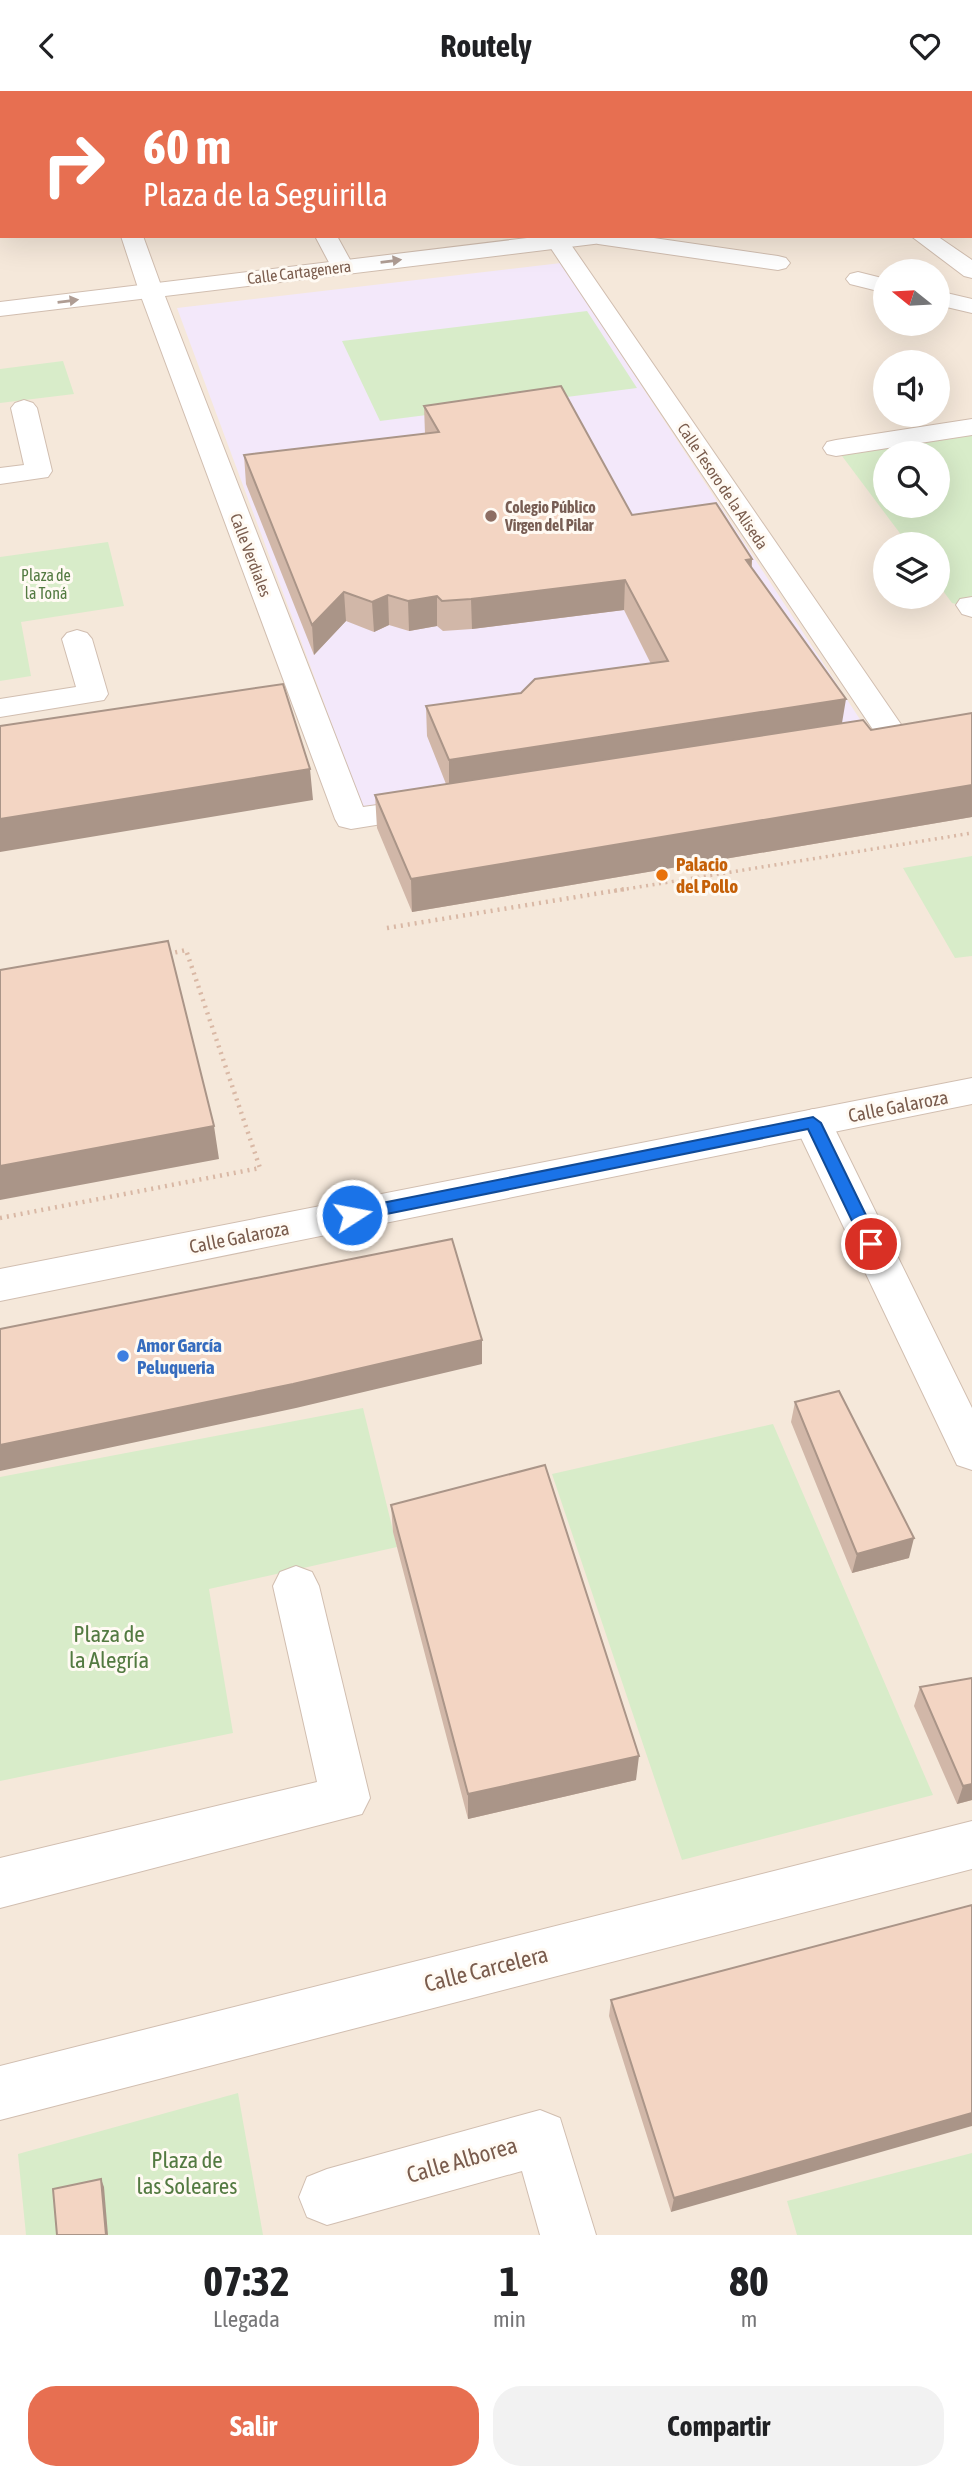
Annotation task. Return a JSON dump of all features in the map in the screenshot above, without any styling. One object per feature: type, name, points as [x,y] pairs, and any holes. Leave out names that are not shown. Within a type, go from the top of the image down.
[{"type":"street","name":"Calle Verdiales","points":[[133,238],[351,819],[458,803]]},
{"type":"street","points":[[327,238],[342,267]]},
{"type":"street","name":"Calle Cartagenera","points":[[0,309],[342,267],[509,241],[578,238]]},
{"type":"street","name":"Calle Cartagenera","points":[[607,238],[778,263]]},
{"type":"street","points":[[925,238],[970,268]]},
{"type":"street","name":"Calle Tesoro de la Aliseda","points":[[555,239],[892,736]]},
{"type":"street","points":[[858,279],[873,283]]},
{"type":"street","points":[[950,301],[972,306]]},
{"type":"street","points":[[0,476],[39,471],[24,408]]},
{"type":"street","points":[[836,448],[972,427]]},
{"type":"street","points":[[0,708],[93,694],[77,639]]},
{"type":"street","name":"Calle Galaroza","points":[[0,1285],[972,1091]]},
{"type":"street","points":[[813,1123],[972,1452]]},
{"type":"street","points":[[0,1883],[345,1798],[296,1586]]},
{"type":"street","name":"Calle Carcelera","points":[[0,2093],[972,1845]]},
{"type":"street","name":"Calle Alborea","points":[[327,2197],[540,2138],[568,2235]]},
{"type":"path","points":[[387,928],[972,833]]},
{"type":"path","points":[[0,1218],[260,1167],[186,950],[159,955]]},
{"type":"shaded area","points":[[0,238],[972,238],[972,2235],[0,2235]]},
{"type":"shaded area","name":"Colegio Público Virgen del Pilar","points":[[561,263],[863,724],[365,813],[177,308]]},
{"type":"green space","points":[[587,311],[637,388],[380,421],[342,341]]},
{"type":"green space","points":[[63,361],[74,394],[0,403],[0,369]]},
{"type":"green space","points":[[972,427],[972,608],[950,600],[950,532],[899,532],[888,518],[950,518],[950,441],[881,441]]},
{"type":"green space","points":[[873,442],[873,497],[836,448]]},
{"type":"green space","name":"Plaza de la Toná","points":[[108,542],[124,606],[21,622],[31,676],[0,681],[0,557]]},
{"type":"green space","points":[[972,856],[972,956],[955,958],[903,868]]},
{"type":"green space","name":"Plaza de la Alegría","points":[[363,1408],[397,1547],[209,1589],[233,1733],[0,1781],[0,1477]]},
{"type":"green space","points":[[773,1424],[933,1795],[682,1860],[552,1474]]},
{"type":"green space","name":"Plaza de las Soleares","points":[[238,2093],[263,2235],[26,2235],[18,2154]]},
{"type":"green space","points":[[972,2153],[972,2235],[797,2235],[787,2201]]},
{"type":"building","points":[[561,386],[632,515],[716,503],[752,559],[746,560],[846,699],[449,760],[426,706],[521,693],[535,679],[668,661],[625,580],[442,601],[437,596],[408,601],[388,595],[372,602],[344,592],[312,625],[244,455],[439,432],[424,406]]},
{"type":"building","points":[[283,684],[310,769],[0,819],[0,726]]},
{"type":"building","points":[[972,713],[972,785],[411,879],[375,795],[863,720],[871,730]]},
{"type":"building","points":[[168,941],[214,1126],[0,1166],[0,970]]},
{"type":"building","points":[[452,1239],[482,1340],[293,1384],[0,1445],[0,1329]]},
{"type":"building","points":[[839,1391],[914,1538],[857,1554],[795,1402]]},
{"type":"building","points":[[545,1465],[639,1756],[468,1794],[391,1505]]},
{"type":"building","points":[[972,1678],[972,1784],[963,1786],[920,1687]]},
{"type":"building","points":[[972,1905],[972,2113],[674,2198],[611,2000]]},
{"type":"building","points":[[101,2179],[106,2235],[57,2235],[53,2189]]},
{"type":"place","name":"Colegio Público Virgen del Pilar","points":[[491,516]]},
{"type":"place","name":"Palacio del Pollo","points":[[662,875]]},
{"type":"place","name":"Amor García Peluqueria","points":[[123,1356]]},
{"type":"route","points":[[352,1215],[813,1123],[871,1244]]}]
